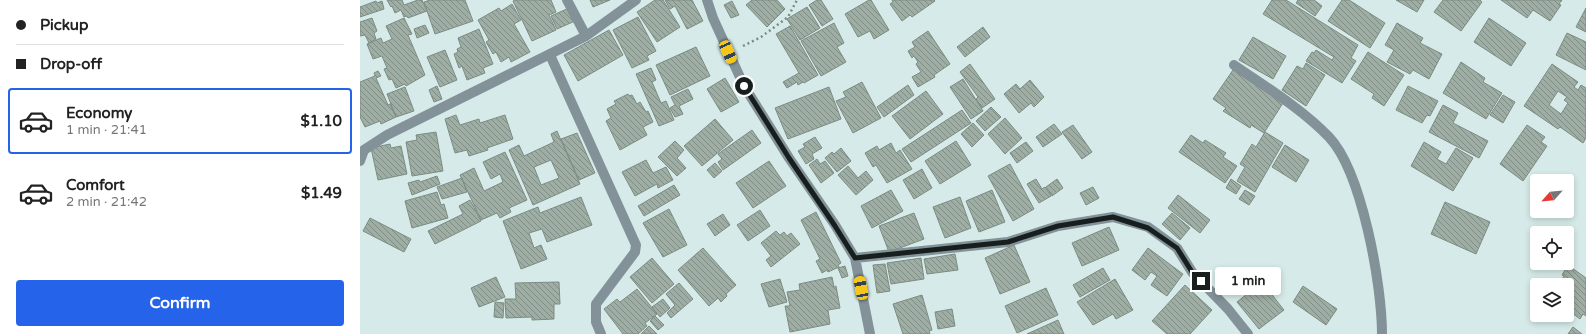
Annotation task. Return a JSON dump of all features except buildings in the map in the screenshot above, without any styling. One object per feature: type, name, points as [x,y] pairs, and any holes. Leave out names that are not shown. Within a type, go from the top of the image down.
[{"type":"street","points":[[567,0],[586,36]]},
{"type":"street","points":[[360,161],[364,150],[387,135],[586,36],[636,0]]},
{"type":"street","points":[[707,0],[713,18],[744,86],[789,158],[855,258],[870,334]]},
{"type":"street","points":[[550,55],[636,245],[635,252],[596,304],[596,322],[601,334]]},
{"type":"street","points":[[1234,65],[1307,116],[1330,138],[1342,156],[1361,204],[1368,234],[1376,281],[1382,334]]},
{"type":"street","points":[[855,258],[1008,242],[1058,226],[1113,217],[1148,228],[1177,248],[1192,272],[1228,310],[1248,334]]},
{"type":"path","points":[[728,52],[761,37],[788,17],[797,0]]},
{"type":"route","points":[[744,86],[789,158],[855,258],[1008,242],[1058,226],[1113,217],[1148,228],[1177,248],[1192,272],[1201,281]]}]
